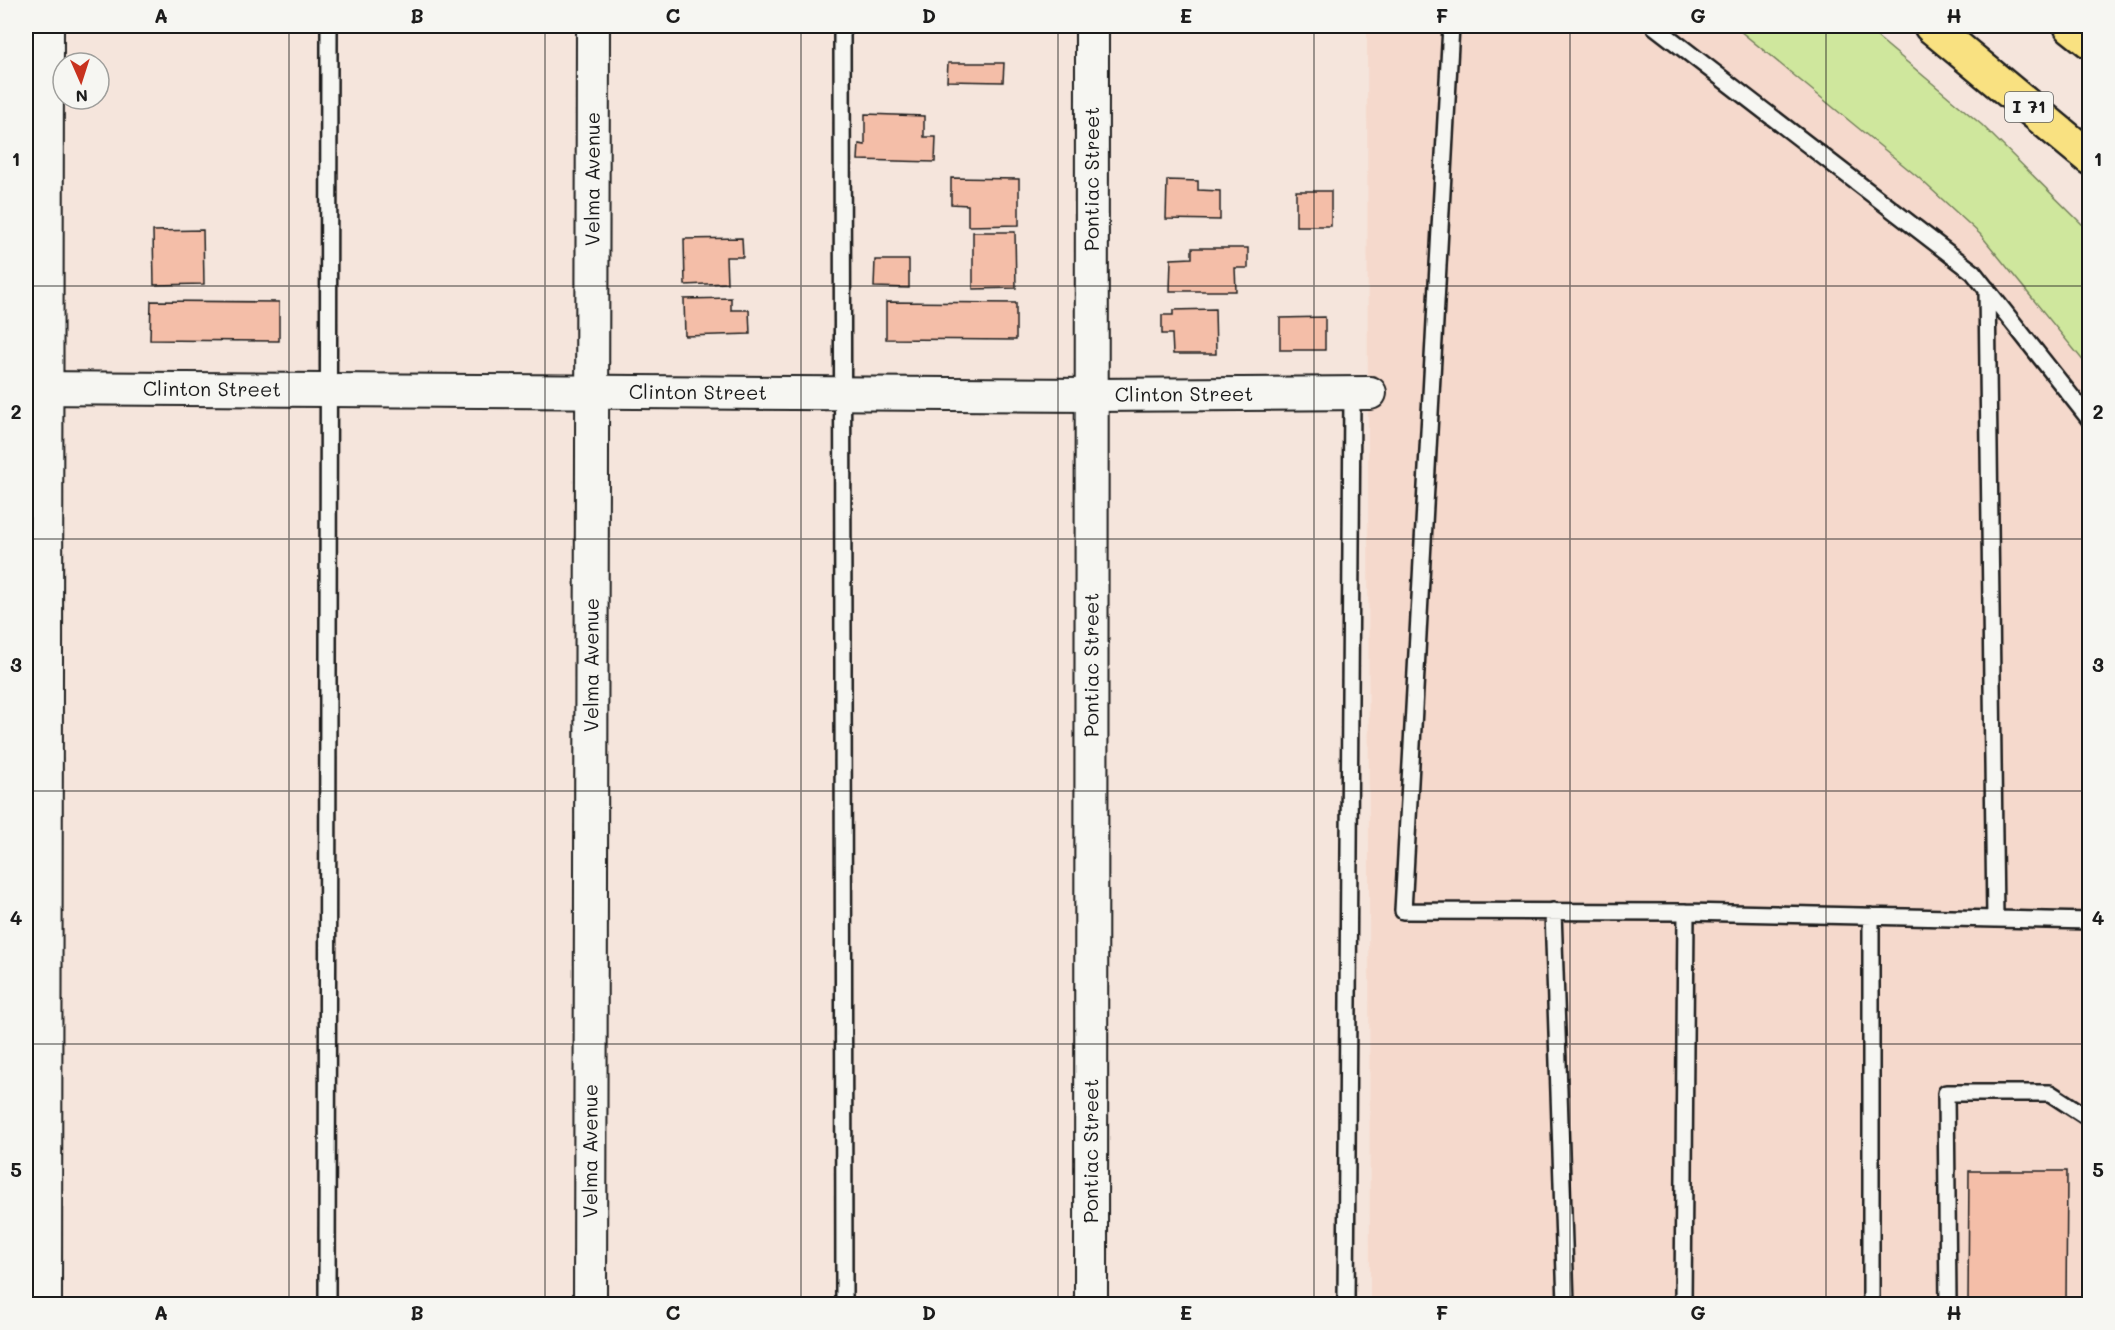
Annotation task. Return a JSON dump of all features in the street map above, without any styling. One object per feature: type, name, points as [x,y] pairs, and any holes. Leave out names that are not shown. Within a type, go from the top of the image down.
[{"type":"highway","name":"I 71","points":[[1931,26],[2090,158]]},
{"type":"highway","points":[[2071,26],[2090,41]]},
{"type":"highway","points":[[1968,56],[2090,185]]},
{"type":"street","points":[[45,1305],[36,388],[47,26]]},
{"type":"street","name":"Velma Avenue","points":[[590,1305],[592,26]]},
{"type":"street","name":"Pontiac Street","points":[[1091,1305],[1092,26]]},
{"type":"street","name":"Clinton Street","points":[[36,388],[1091,395],[1361,393]]},
{"type":"lane","points":[[327,1305],[329,26]]},
{"type":"lane","points":[[842,26],[844,1305]]},
{"type":"lane","points":[[1451,26],[1403,911],[1686,912],[2090,921]]},
{"type":"lane","points":[[1654,26],[1973,272],[2090,420]]},
{"type":"lane","points":[[1987,290],[1995,919]]},
{"type":"lane","points":[[1346,1305],[1361,393]]},
{"type":"lane","points":[[1553,911],[1566,1305]]},
{"type":"lane","points":[[1683,1305],[1686,912]]},
{"type":"lane","points":[[1871,916],[1871,1305]]},
{"type":"lane","points":[[1948,1305],[1946,1093],[2050,1094],[2090,1119]]},
{"type":"shaded area","points":[[1367,26],[1734,26],[1919,178],[1980,234],[2089,368],[2089,1304],[1370,1304]]},
{"type":"green space","points":[[1734,26],[1864,26],[1982,125],[2089,231],[2089,368],[1980,234],[1919,178]]},
{"type":"building","points":[[954,26],[1017,26],[1017,30],[954,32]]},
{"type":"building","points":[[948,63],[1004,63],[1003,82],[947,81]]},
{"type":"building","points":[[865,114],[924,116],[924,137],[936,137],[935,162],[858,160],[859,144],[865,145]]},
{"type":"building","points":[[951,178],[1019,179],[1019,225],[968,226],[968,205],[951,204]]},
{"type":"building","points":[[1167,180],[1198,181],[1198,190],[1220,191],[1220,220],[1166,219]]},
{"type":"building","points":[[1296,191],[1331,191],[1331,226],[1296,226]]},
{"type":"building","points":[[203,230],[204,284],[154,285],[153,231]]},
{"type":"building","points":[[973,232],[1015,232],[1016,288],[973,289]]},
{"type":"building","points":[[742,238],[743,257],[726,257],[727,283],[685,285],[684,239]]},
{"type":"building","points":[[1192,248],[1248,248],[1248,268],[1235,268],[1236,291],[1170,291],[1171,259],[1192,258]]},
{"type":"building","points":[[875,260],[909,260],[909,288],[874,287]]},
{"type":"building","points":[[731,298],[731,310],[749,310],[750,334],[685,336],[684,299]]},
{"type":"building","points":[[151,301],[279,302],[279,341],[150,340]]},
{"type":"building","points":[[886,302],[1016,303],[1016,340],[886,339]]},
{"type":"building","points":[[1215,309],[1216,354],[1173,354],[1172,334],[1162,334],[1162,315],[1173,315],[1173,310]]},
{"type":"building","points":[[1325,317],[1325,350],[1280,350],[1280,318]]},
{"type":"building","points":[[1969,1171],[2067,1171],[2066,1304],[1968,1304]]}]
